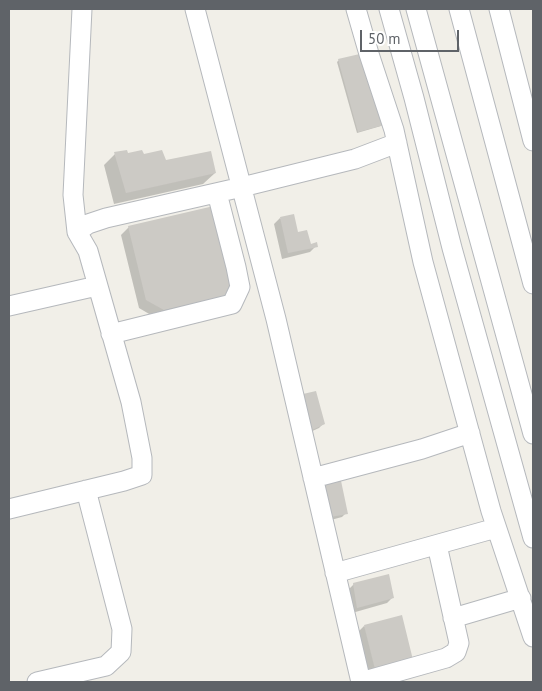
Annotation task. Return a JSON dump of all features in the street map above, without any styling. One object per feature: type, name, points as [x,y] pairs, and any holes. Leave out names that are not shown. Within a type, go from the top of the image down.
[{"type":"street","points":[[9,509],[142,475],[142,458],[131,402],[88,251],[76,232],[73,194],[82,9]]},
{"type":"street","points":[[195,9],[276,319],[361,682],[446,658],[456,652],[459,643],[437,545]]},
{"type":"street","points":[[356,9],[397,143],[422,262],[496,528],[533,637]]},
{"type":"street","points":[[390,9],[455,257],[531,530]]},
{"type":"street","points":[[416,9],[533,434]]},
{"type":"street","points":[[459,9],[533,284]]},
{"type":"street","points":[[499,9],[533,141]]},
{"type":"street","points":[[76,232],[88,224],[106,218],[355,159],[397,143]]},
{"type":"street","points":[[111,334],[232,304],[240,287],[218,192]]},
{"type":"street","points":[[9,306],[97,286]]},
{"type":"street","points":[[313,478],[422,450],[470,433]]},
{"type":"street","points":[[37,682],[106,666],[121,652],[122,629],[86,490]]},
{"type":"street","points":[[335,573],[496,528]]},
{"type":"street","points":[[453,618],[521,598]]},
{"type":"building","points":[[364,53],[384,125],[358,132],[338,59]]},
{"type":"building","points":[[127,150],[128,153],[142,150],[144,154],[162,150],[166,160],[211,151],[216,173],[126,193],[114,152]]},
{"type":"building","points":[[218,205],[237,293],[164,310],[146,300],[128,226]]},
{"type":"building","points":[[294,214],[298,232],[307,230],[311,244],[317,242],[318,247],[288,253],[280,217]]},
{"type":"building","points":[[316,391],[325,424],[312,430],[303,394]]},
{"type":"building","points":[[340,476],[348,514],[330,517],[321,481]]},
{"type":"building","points":[[389,574],[394,598],[357,608],[353,583]]},
{"type":"building","points":[[402,615],[413,660],[375,669],[364,625]]}]
